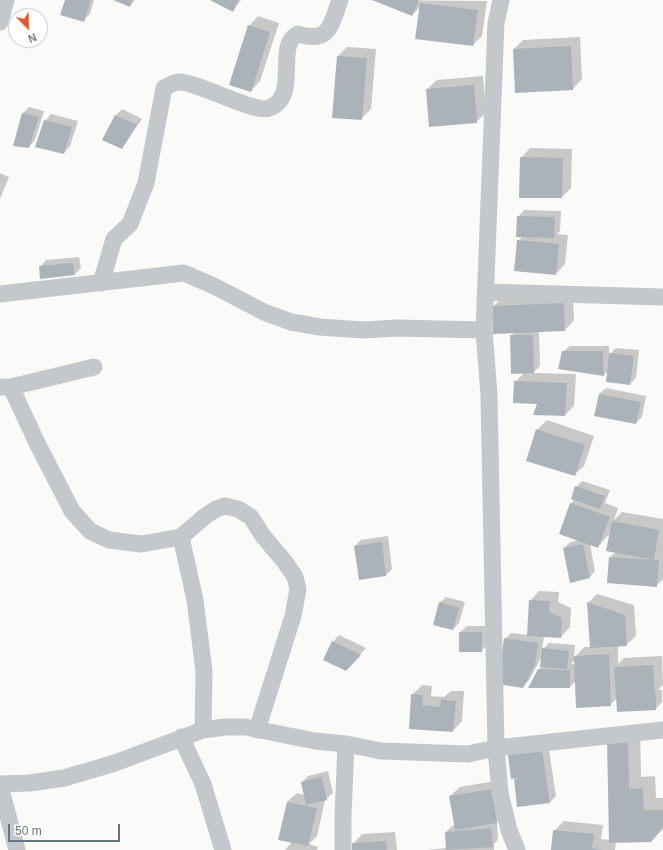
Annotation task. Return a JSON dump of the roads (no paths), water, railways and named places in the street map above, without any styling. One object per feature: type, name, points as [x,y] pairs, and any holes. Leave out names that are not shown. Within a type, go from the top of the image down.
[{"type":"street","points":[[0,22],[6,0]]},
{"type":"street","points":[[101,283],[114,239],[130,224],[146,183],[164,88],[170,84],[184,83],[250,106],[267,109],[274,106],[282,100],[289,45],[294,36],[298,34],[310,38],[320,37],[331,24],[340,0]]},
{"type":"street","points":[[501,0],[496,23],[484,330],[490,410],[496,748],[500,793],[509,830],[517,850]]},
{"type":"street","points":[[0,294],[184,273],[214,286],[264,312],[292,322],[320,327],[364,330],[397,328],[484,330]]},
{"type":"street","points":[[486,292],[663,297]]},
{"type":"street","points":[[94,366],[5,387],[38,445],[72,511],[90,531],[109,540],[141,544],[181,538],[216,508],[225,506],[238,508],[251,517],[295,576],[298,589],[293,616],[257,730]]},
{"type":"street","points":[[181,538],[195,600],[203,663],[203,730]]},
{"type":"street","points":[[17,850],[0,785],[30,783],[64,778],[115,763],[203,730],[225,727],[245,727],[315,741],[346,744],[380,751],[468,754],[496,748],[663,730]]},
{"type":"street","points":[[181,737],[203,784],[223,850]]},
{"type":"street","points":[[344,850],[343,816],[346,744]]}]
